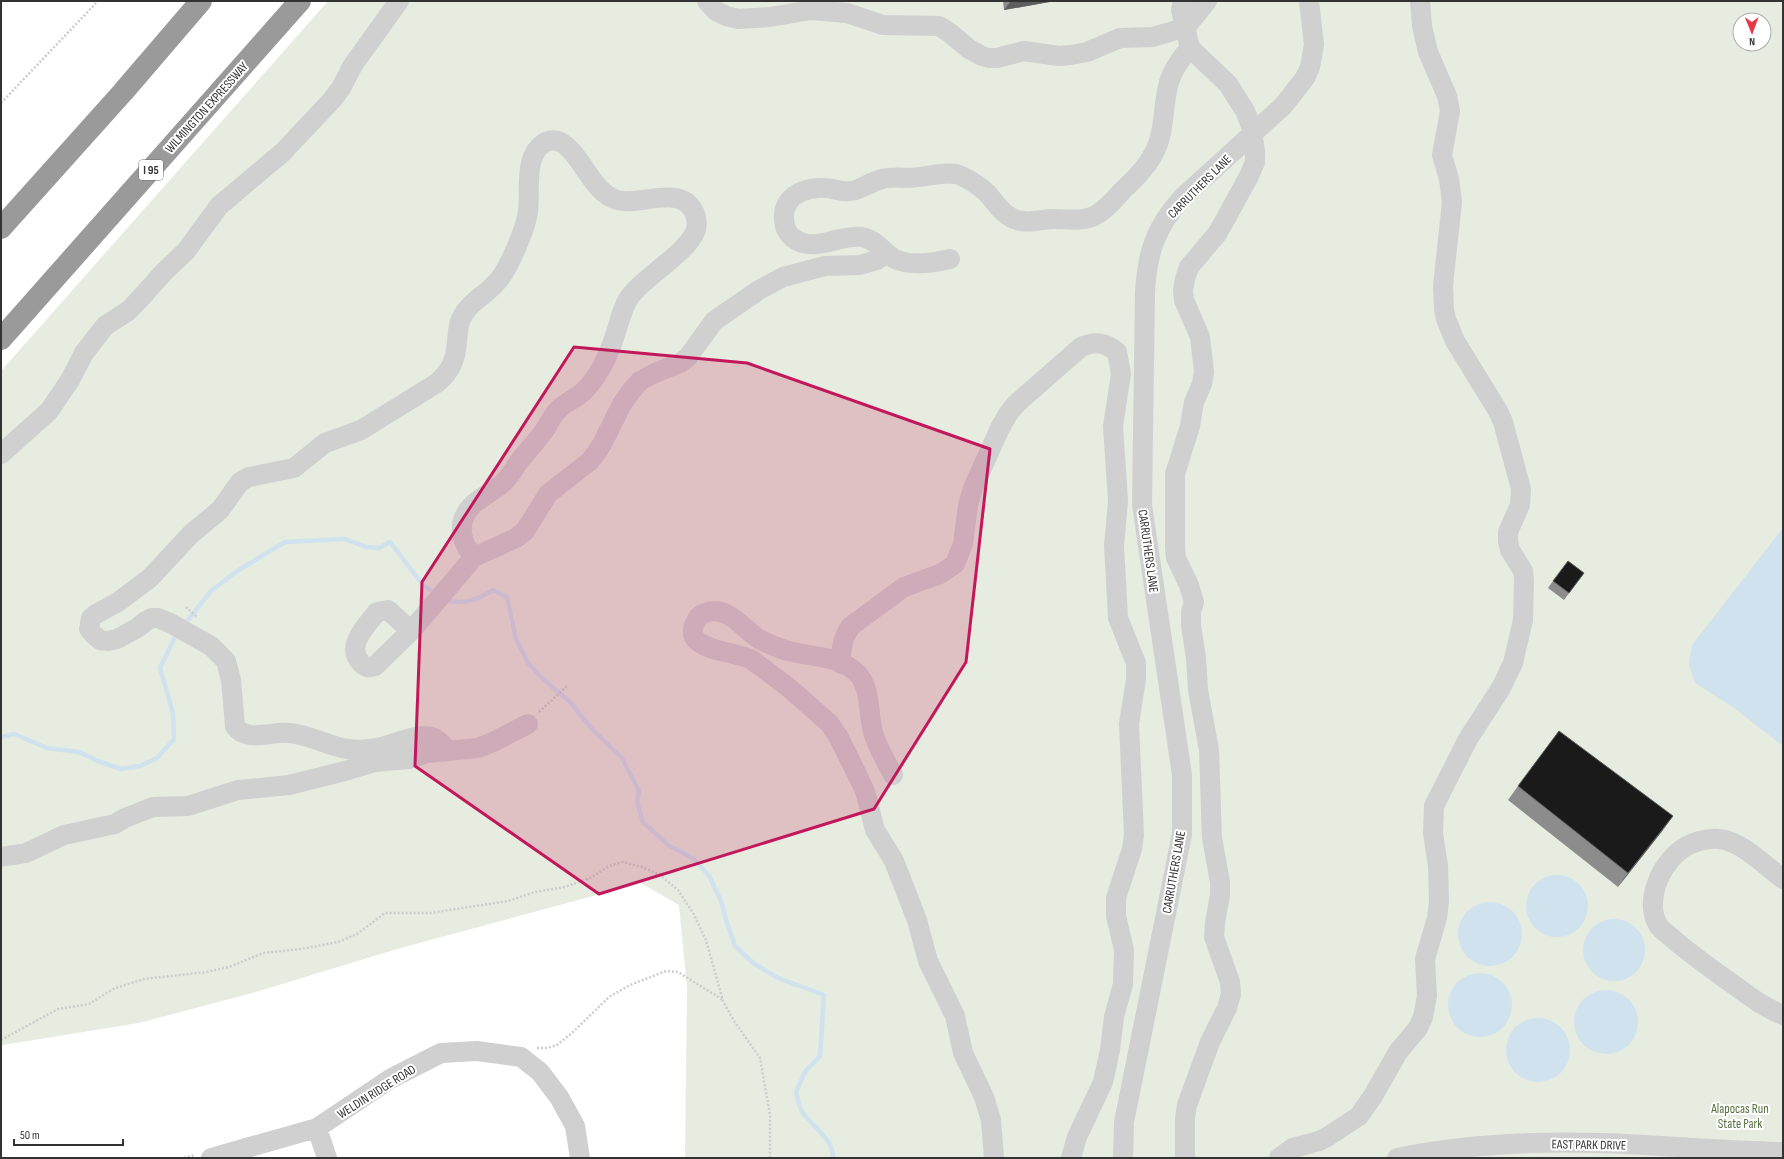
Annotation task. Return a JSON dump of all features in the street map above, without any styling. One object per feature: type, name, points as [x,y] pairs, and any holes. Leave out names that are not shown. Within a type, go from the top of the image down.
[{"type":"highway","points":[[1,228],[123,92],[201,1]]},
{"type":"highway","name":"WILMINGTON EXPRESSWAY","points":[[1,339],[300,1]]},
{"type":"street","points":[[1,454],[49,411],[62,393],[84,353],[105,326],[128,311],[138,302],[164,272],[186,251],[210,216],[219,206],[284,152],[332,100],[341,88],[353,65],[399,1]]},
{"type":"street","points":[[707,1],[716,11],[726,16],[738,19],[770,17],[811,10],[847,14],[883,25],[939,26],[969,49],[989,58],[997,58],[1024,51],[1059,56],[1079,54],[1095,50],[1120,38],[1153,37],[1186,27],[1208,1]]},
{"type":"street","points":[[1183,1],[1181,7],[1190,48],[1228,84],[1245,111],[1252,135],[1255,162],[1249,176],[1216,234],[1189,267],[1183,290],[1186,305],[1200,337],[1204,372],[1202,384],[1194,402],[1190,426],[1175,474],[1174,546],[1176,558],[1189,585],[1194,602],[1191,612],[1191,625],[1196,658],[1198,690],[1209,750],[1212,838],[1220,882],[1220,895],[1214,937],[1230,982],[1231,994],[1227,1008],[1210,1042],[1187,1105],[1184,1118],[1185,1158]]},
{"type":"street","name":"CARRUTHERS LANE","points":[[1123,1158],[1124,1122],[1182,834],[1182,775],[1142,505],[1145,293],[1147,267],[1160,227],[1182,198],[1283,106],[1305,78],[1311,61],[1314,45],[1309,1]]},
{"type":"street","points":[[1279,1158],[1293,1148],[1319,1141],[1327,1137],[1359,1116],[1373,1096],[1398,1052],[1418,1028],[1423,1017],[1427,996],[1425,960],[1437,918],[1439,901],[1438,866],[1432,833],[1434,806],[1468,739],[1504,681],[1513,663],[1523,620],[1523,571],[1510,550],[1508,541],[1508,532],[1520,505],[1521,489],[1519,481],[1503,422],[1498,411],[1455,341],[1446,319],[1444,309],[1443,286],[1452,202],[1449,179],[1442,155],[1450,111],[1447,96],[1431,61],[1426,45],[1422,26],[1420,1]]},
{"type":"street","points":[[950,259],[930,264],[916,263],[893,258],[873,241],[864,237],[852,237],[811,244],[798,241],[790,236],[784,223],[784,213],[787,202],[795,195],[814,188],[828,188],[848,192],[886,178],[919,177],[932,174],[956,174],[978,186],[987,193],[999,208],[1016,220],[1024,222],[1049,219],[1077,220],[1096,215],[1131,182],[1149,160],[1157,146],[1162,131],[1169,83],[1177,65],[1190,48]]},
{"type":"street","points":[[448,750],[433,737],[418,737],[382,748],[369,749],[342,748],[296,733],[277,732],[247,735],[237,730],[235,726],[232,686],[226,661],[211,646],[197,628],[170,623],[158,618],[152,618],[128,633],[108,641],[100,640],[89,629],[91,618],[118,602],[150,578],[191,534],[220,510],[240,482],[249,477],[294,468],[325,442],[361,430],[418,396],[446,376],[456,358],[459,324],[462,317],[467,308],[495,284],[513,253],[528,212],[528,181],[535,155],[544,143],[555,141],[562,143],[569,148],[595,184],[610,196],[618,200],[630,202],[665,197],[683,201],[690,206],[695,215],[697,224],[695,232],[683,247],[630,297],[609,351],[584,392],[557,410],[543,432],[505,481],[485,494],[467,512],[463,522],[464,542],[469,552],[474,557]]},
{"type":"street","points":[[411,631],[474,557],[516,538],[525,531],[548,494],[590,461],[597,452],[630,391],[640,381],[680,363],[688,357],[714,321],[748,297],[783,277],[825,266],[860,265],[877,260],[886,253]]},
{"type":"street","points":[[841,664],[841,645],[851,626],[904,587],[940,574],[955,564],[963,544],[968,505],[973,488],[1000,428],[1016,404],[1081,347],[1089,344],[1103,343],[1117,352],[1121,374],[1114,426],[1118,501],[1114,546],[1118,618],[1136,663],[1136,679],[1129,724],[1134,835],[1132,849],[1116,898],[1116,916],[1124,950],[1123,984],[1114,1017],[1110,1050],[1103,1082],[1077,1137],[1071,1158]]},
{"type":"street","points":[[893,775],[873,733],[869,715],[867,690],[862,680],[856,673],[835,660],[823,656],[784,650],[760,640],[736,620],[722,612],[715,611],[701,614],[694,624],[694,637],[699,642],[705,646],[744,656],[752,660],[816,710],[838,736],[865,791],[875,830],[894,862],[917,920],[928,961],[955,1016],[963,1053],[984,1097],[990,1114],[994,1158]]},
{"type":"street","points":[[1,857],[26,853],[64,835],[115,824],[138,812],[153,807],[188,806],[238,790],[289,785],[375,762],[409,758],[427,753],[448,750],[478,748],[528,724]]},
{"type":"street","points":[[1783,879],[1739,846],[1726,840],[1711,838],[1699,841],[1678,852],[1664,869],[1655,888],[1653,906],[1658,925],[1695,958],[1753,999],[1783,1015]]},
{"type":"street","name":"WELDIN RIDGE ROAD","points":[[211,1158],[317,1128],[390,1079],[441,1053],[477,1052],[521,1057],[540,1072],[559,1097],[575,1126],[580,1158]]},
{"type":"street","points":[[317,1128],[327,1158]]},
{"type":"street","name":"EAST PARK DRIVE","points":[[1397,1158],[1458,1147],[1514,1143],[1600,1143],[1783,1152]]},
{"type":"path","points":[[1,103],[98,1]]},
{"type":"path","points":[[186,607],[197,628]]},
{"type":"path","points":[[550,700],[568,685]]},
{"type":"path","points":[[1,1040],[58,1009],[89,1004],[113,989],[144,979],[206,972],[229,967],[263,953],[301,949],[338,942],[357,934],[385,914],[430,913],[508,901],[535,892],[565,887],[592,877],[609,866],[624,862],[642,867],[660,875],[678,890],[693,913],[706,940],[723,1001],[734,1021],[760,1058],[770,1115],[770,1158]]},
{"type":"path","points":[[531,1048],[548,1048],[557,1045],[572,1033],[608,997],[630,985],[666,971],[678,972],[723,1001]]},
{"type":"highlighted area","points":[[574,347],[747,363],[990,449],[966,662],[874,809],[599,894],[415,766],[422,582]]},
{"type":"green space","name":"Alapocas Run State Park","points":[[328,1],[1783,1],[1783,1158],[685,1158],[687,988],[679,905],[641,883],[397,949],[252,993],[139,1023],[3,1045],[1,1047],[1,371]]},
{"type":"water","points":[[1783,528],[1783,746],[1734,708],[1695,683],[1689,664],[1692,645]]},
{"type":"water","points":[[1557,875],[1569,877],[1579,884],[1586,894],[1588,906],[1586,918],[1579,928],[1569,935],[1557,937],[1545,935],[1535,928],[1528,918],[1526,906],[1528,894],[1535,884],[1545,877]]},
{"type":"water","points":[[1490,902],[1508,908],[1516,916],[1522,934],[1516,952],[1508,960],[1490,966],[1472,960],[1464,952],[1458,934],[1464,916],[1472,908]]},
{"type":"water","points":[[1608,919],[1620,919],[1636,928],[1643,938],[1645,950],[1643,962],[1636,972],[1620,981],[1608,981],[1597,976],[1588,967],[1583,956],[1583,944],[1588,933],[1597,924]]},
{"type":"water","points":[[1480,973],[1492,976],[1503,982],[1509,993],[1512,1005],[1509,1017],[1503,1028],[1492,1034],[1480,1037],[1468,1034],[1457,1028],[1451,1017],[1448,1005],[1451,993],[1457,982],[1468,976]]},
{"type":"water","points":[[1606,990],[1624,995],[1629,999],[1633,1004],[1638,1022],[1633,1040],[1629,1045],[1624,1049],[1606,1054],[1588,1049],[1583,1045],[1579,1040],[1574,1022],[1579,1004],[1583,999],[1588,995]]},
{"type":"water","points":[[1538,1018],[1550,1021],[1561,1027],[1567,1038],[1570,1050],[1567,1062],[1561,1073],[1550,1079],[1538,1082],[1526,1079],[1515,1073],[1509,1062],[1506,1050],[1509,1038],[1515,1027],[1526,1021]]},
{"type":"building","points":[[1568,561],[1584,573],[1569,593],[1553,581]]},
{"type":"building","points":[[1559,731],[1673,816],[1628,873],[1518,786]]},
{"type":"waterway","points":[[183,626],[211,591],[237,571],[285,542],[345,539],[366,547],[379,548],[390,542],[423,585],[436,594]]},
{"type":"waterway","points":[[445,600],[458,602],[470,601],[493,590],[507,597],[516,639],[528,663],[543,679],[570,702],[592,729],[622,758],[639,791],[637,802],[643,822],[668,845],[694,859],[709,876],[721,901],[735,946],[753,963],[778,978],[824,995],[820,1056],[805,1072],[796,1092],[802,1111],[827,1140],[830,1145],[833,1158]]},
{"type":"waterway","points":[[1,737],[14,734],[47,748],[79,752],[98,761],[121,769],[140,766],[157,758],[174,739],[173,713],[160,668],[177,633]]}]
